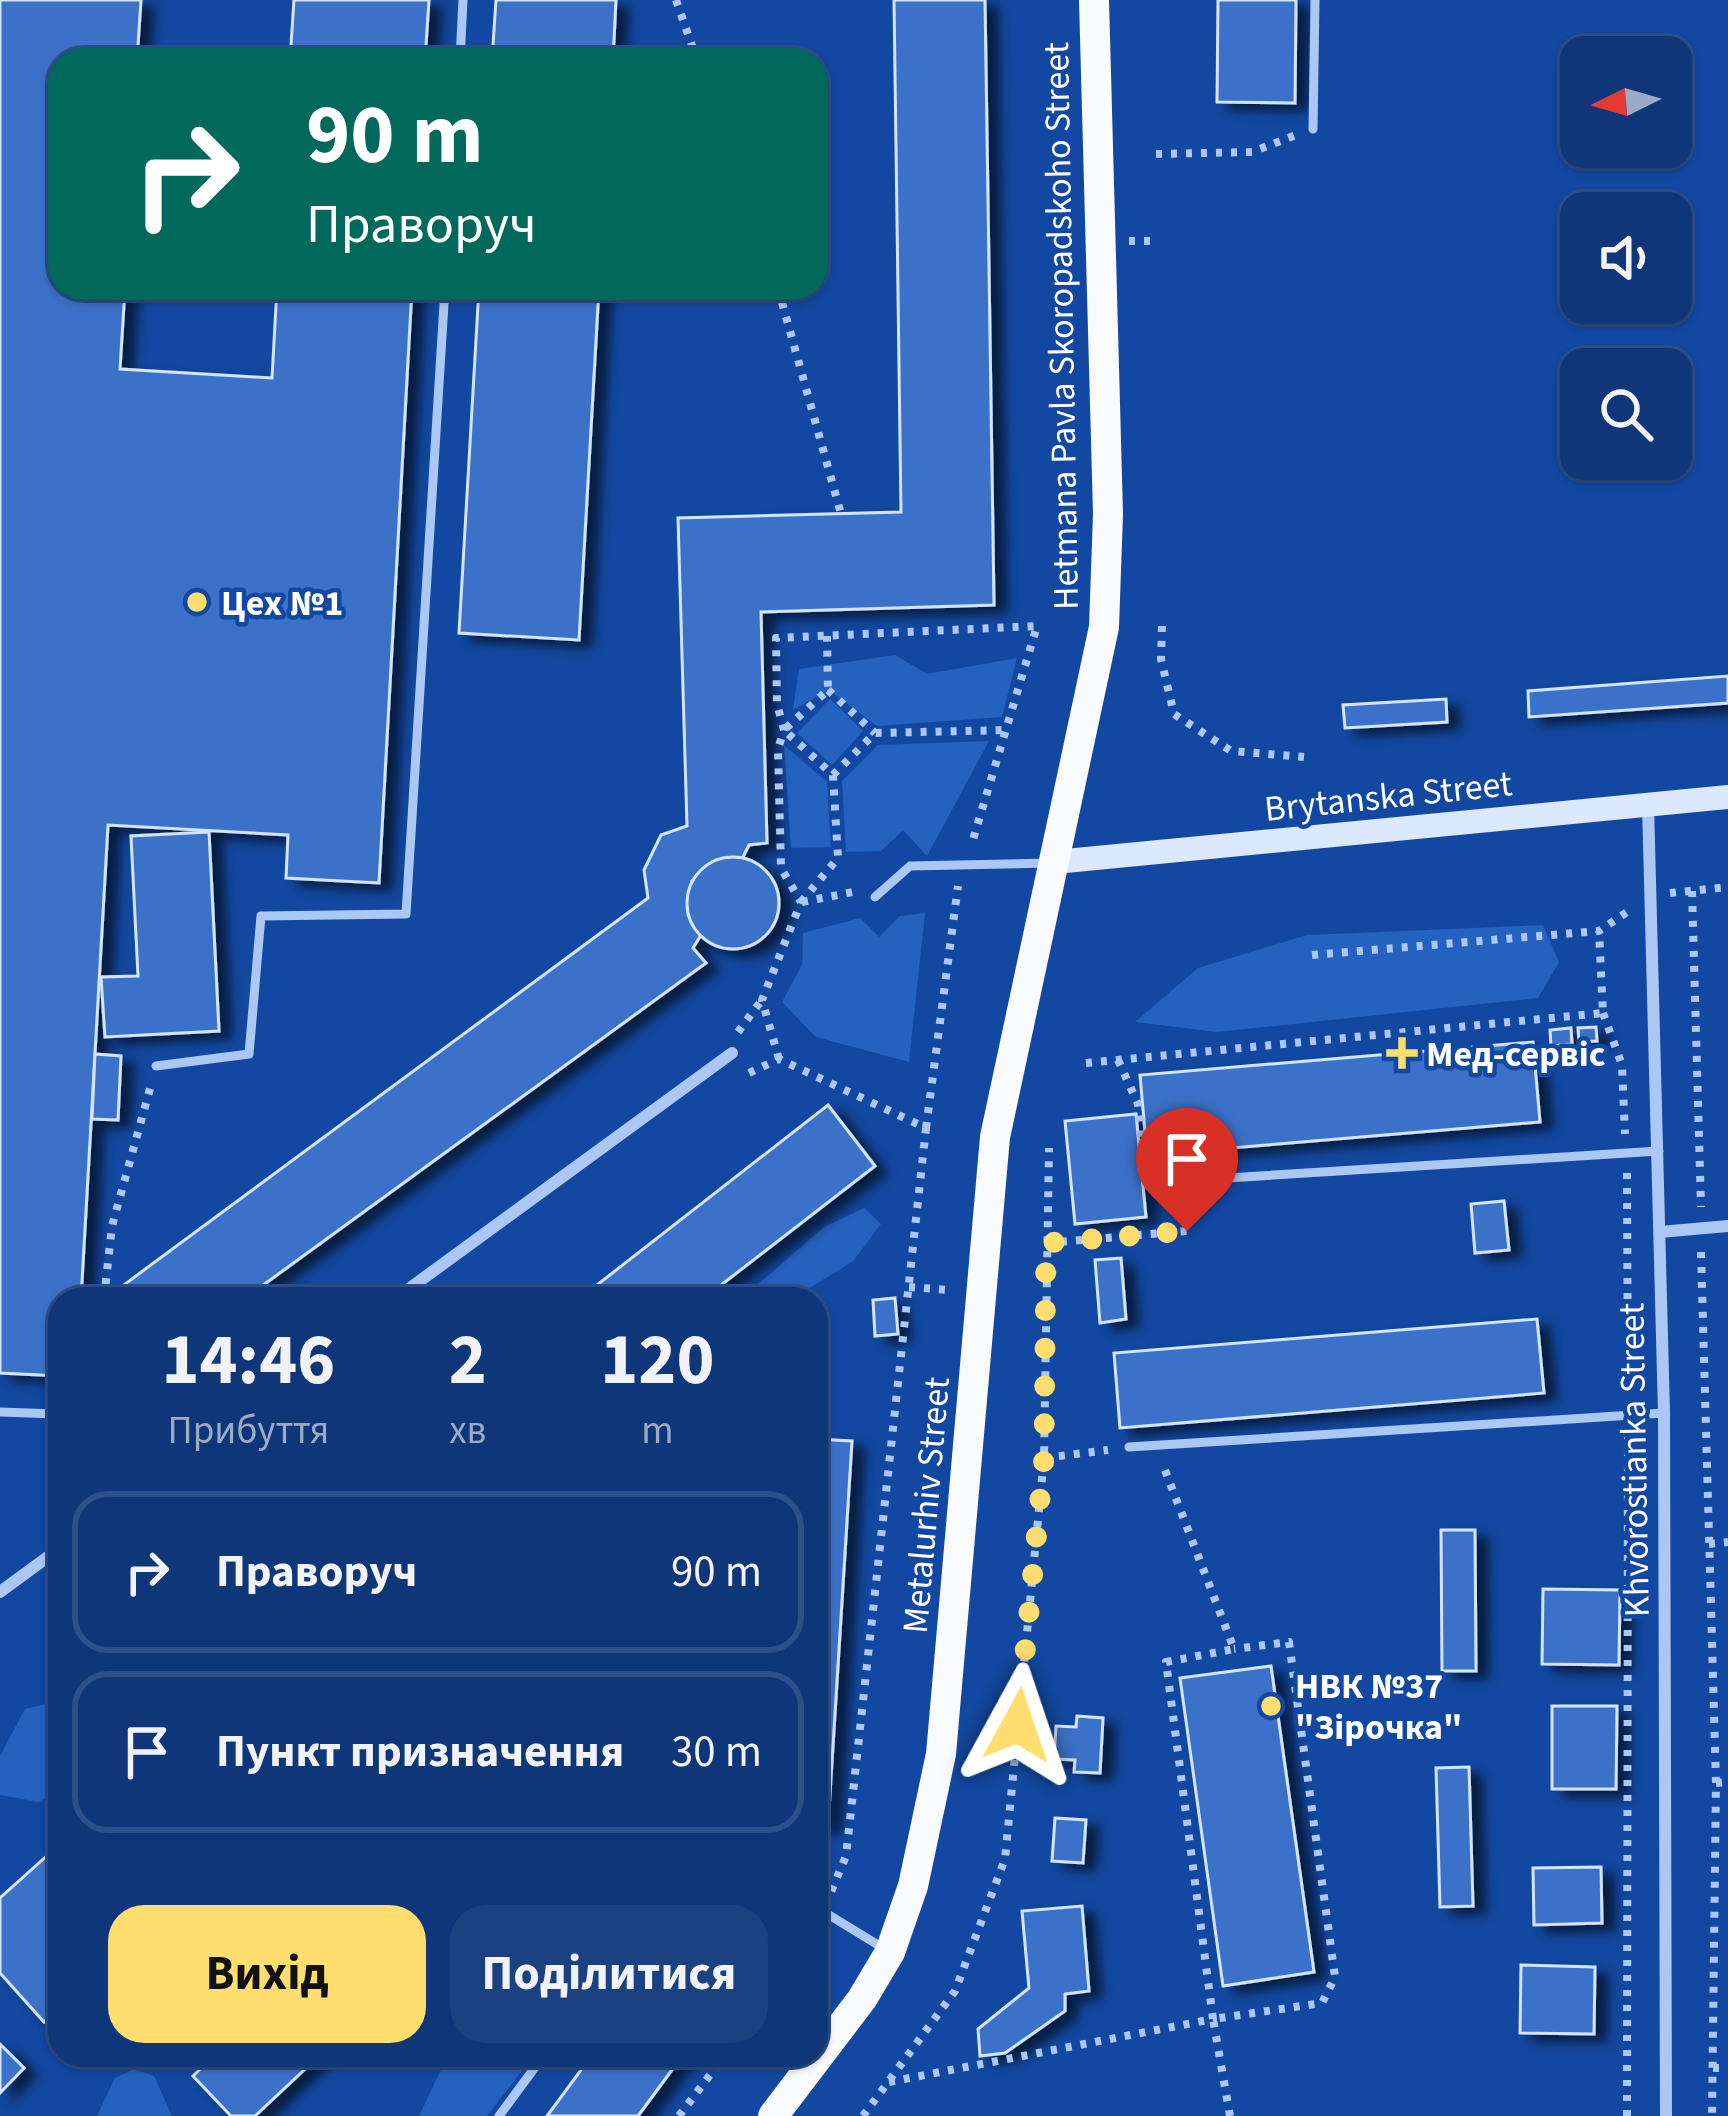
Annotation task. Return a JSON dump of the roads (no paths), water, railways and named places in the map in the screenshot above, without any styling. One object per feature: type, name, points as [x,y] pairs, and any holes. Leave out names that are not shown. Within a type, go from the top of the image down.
[{"type":"main road","name":"Hetmana Pavla Skoropadskoho Street","points":[[1055,862],[1104,627],[1108,514],[1094,0]]},
{"type":"main road","name":"Brytanska Street","points":[[1055,862],[1728,797]]},
{"type":"main road","name":"Metalurhiv Street","points":[[828,2044],[890,1952],[913,1886],[941,1754],[995,1138],[1055,862]]},
{"type":"main road","name":"Metalurhiv Street","points":[[773,2116],[810,2067]]},
{"type":"street","name":"Khvorostianka Street","points":[[1648,804],[1654,895],[1664,1413],[1666,2116]]},
{"type":"street","points":[[411,1287],[732,1053]]},
{"type":"street","points":[[1660,1232],[1728,1226]]},
{"type":"street","points":[[0,1592],[48,1557]]},
{"type":"lane","points":[[461,48],[463,0]]},
{"type":"lane","points":[[1313,129],[1315,0]]},
{"type":"lane","points":[[156,1066],[249,1054],[261,916],[406,914],[444,300]]},
{"type":"lane","points":[[879,893],[910,866],[1055,862]]},
{"type":"lane","points":[[1194,1180],[1659,1151]]},
{"type":"lane","points":[[0,1412],[48,1414]]},
{"type":"lane","points":[[1129,1447],[1664,1413]]},
{"type":"lane","points":[[828,1914],[890,1952]]},
{"type":"lane","points":[[499,2116],[535,2067]]},
{"type":"place","name":"Цех №1","points":[[197,602]]},
{"type":"place","name":"Мед-сервіс","points":[[1402,1053]]},
{"type":"place","name":"НВК №37 \"Зірочка\"","points":[[1271,1706]]}]
